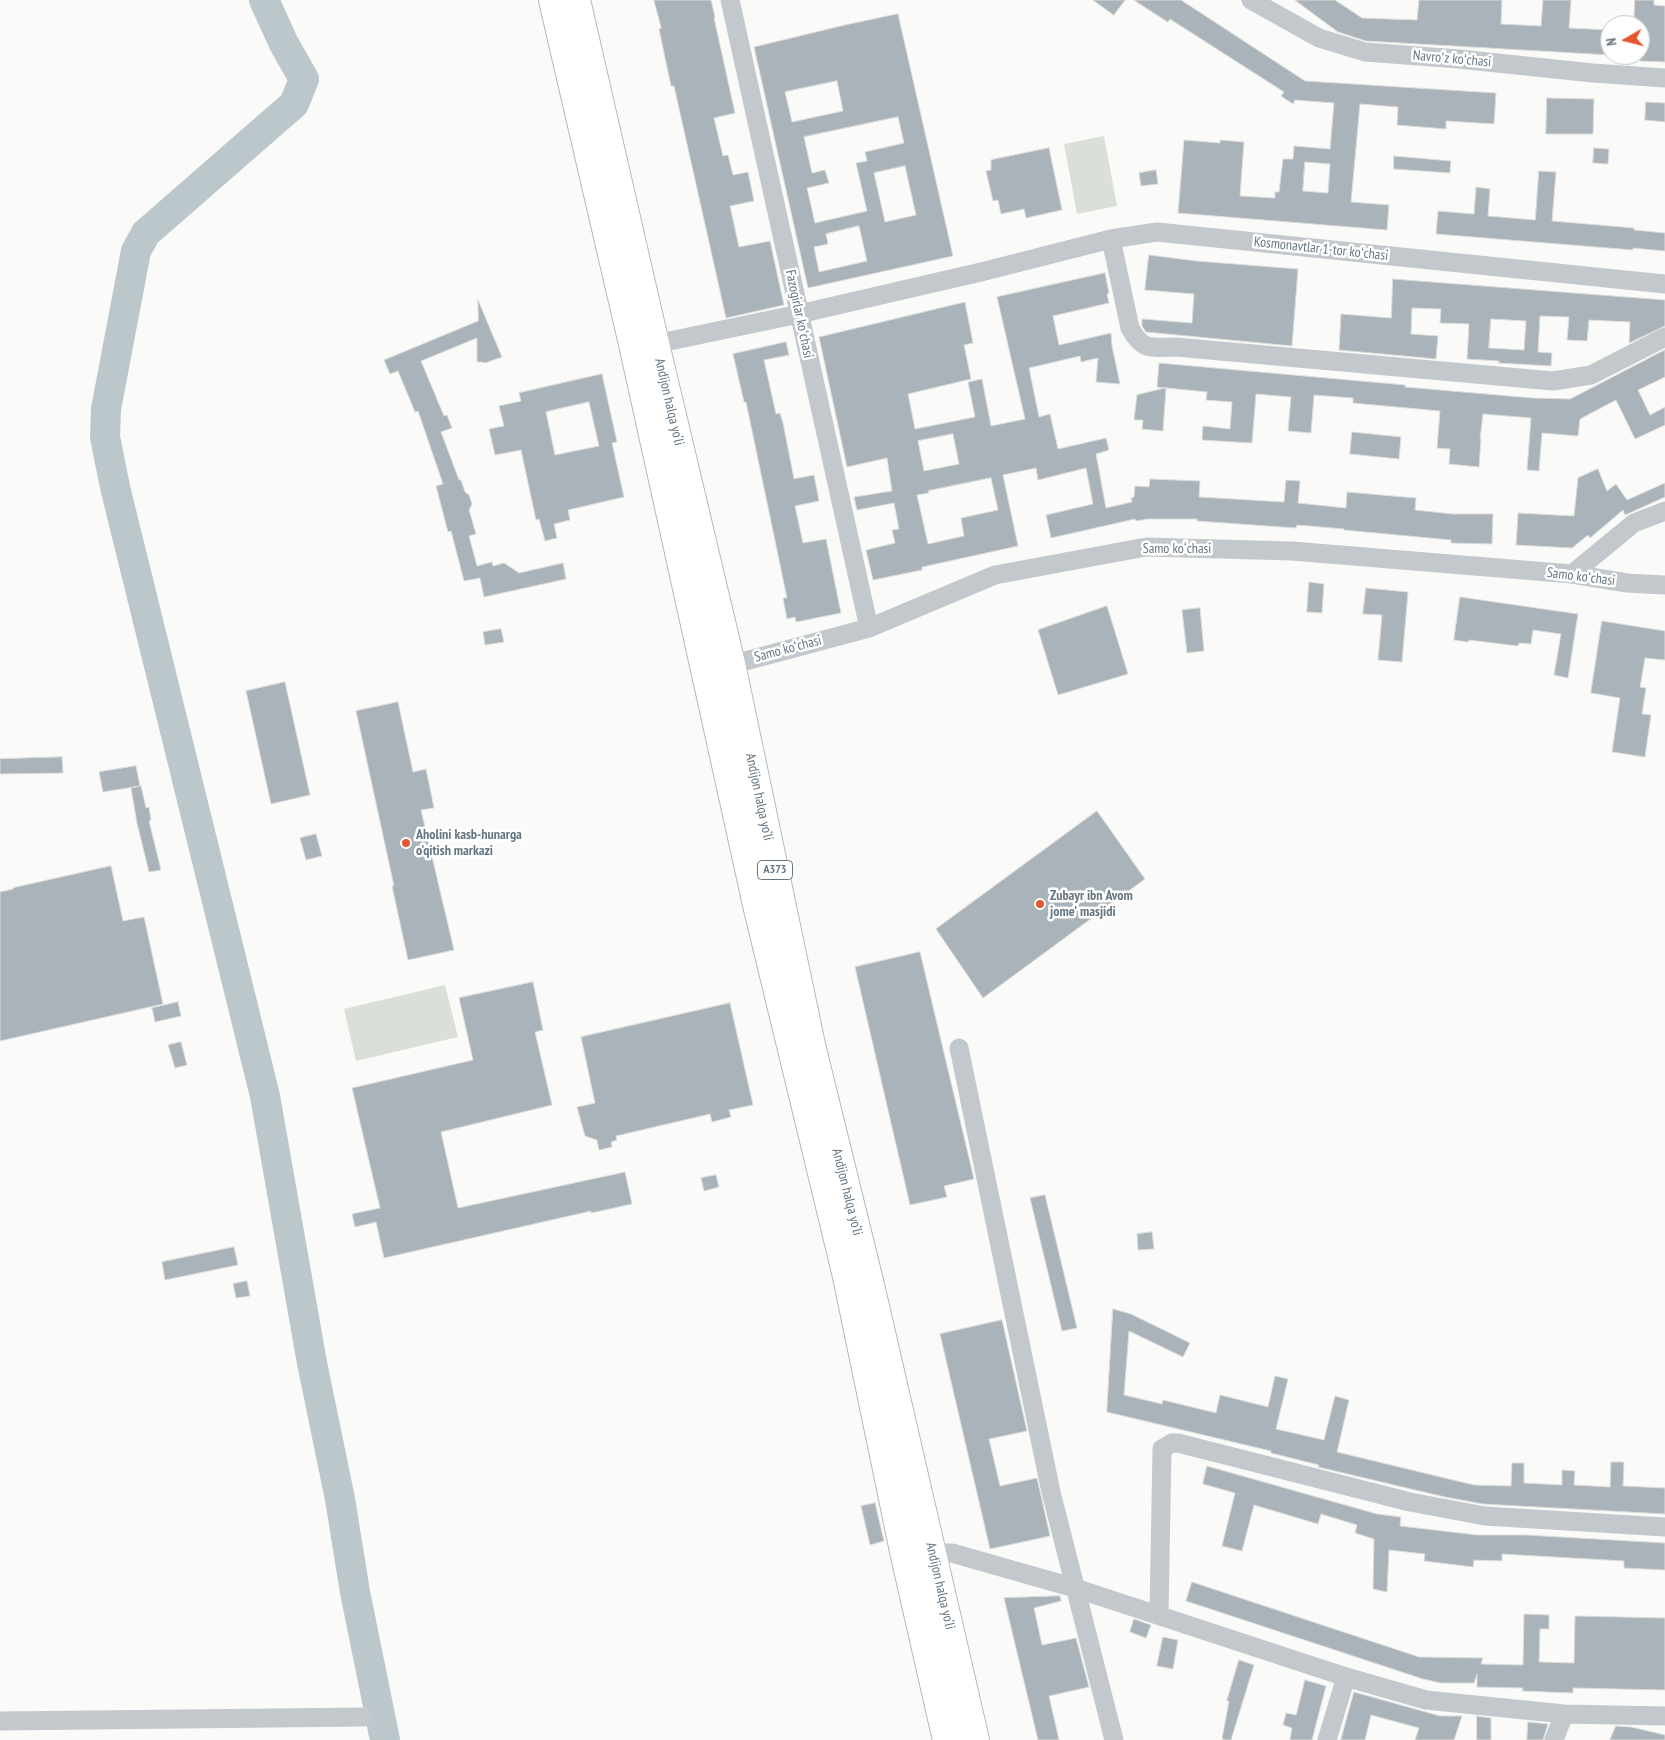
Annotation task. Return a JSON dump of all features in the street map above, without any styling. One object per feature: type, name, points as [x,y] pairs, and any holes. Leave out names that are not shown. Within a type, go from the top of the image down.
[{"type":"highway","name":"Andijon halqa yo‘li","points":[[553,0],[633,344],[719,668],[870,1285],[975,1740]]},
{"type":"highway","name":"Andijon halqa yo‘li","points":[[576,0],[655,344],[719,668],[758,910],[846,1272],[905,1556],[948,1740]]},
{"type":"street","name":"Fazogirlar koʻchasi","points":[[730,0],[869,628]]},
{"type":"street","name":"Navroʻz koʻchasi","points":[[1251,0],[1319,38],[1366,52],[1665,78]]},
{"type":"street","name":"Kosmonavtlar 1-tor koʻchasi","points":[[655,344],[799,314],[982,272],[1111,239],[1157,232],[1665,284]]},
{"type":"street","points":[[1111,239],[1130,328],[1137,341],[1148,347],[1176,347],[1553,381],[1591,375],[1665,337]]},
{"type":"street","points":[[1572,574],[1634,523],[1665,511]]},
{"type":"street","name":"Samo koʻchasi","points":[[719,668],[869,628],[995,575],[1146,547],[1292,551],[1572,574],[1627,583],[1665,585]]},
{"type":"street","points":[[959,1048],[1052,1492],[1114,1740]]},
{"type":"street","points":[[1159,1614],[1162,1449],[1172,1443],[1410,1502],[1485,1516],[1665,1527]]},
{"type":"street","points":[[932,1553],[952,1553],[1075,1588],[1159,1614],[1346,1677],[1426,1700],[1564,1714],[1665,1716]]},
{"type":"street","points":[[1327,1740],[1346,1677]]},
{"type":"street","points":[[1554,1740],[1564,1714]]},
{"type":"street","points":[[0,1722],[364,1717]]},
{"type":"shaded area","points":[[1104,136],[1117,206],[1077,214],[1064,144]]},
{"type":"shaded area","points":[[445,985],[458,1037],[356,1061],[344,1009]]},
{"type":"building","points":[[654,0],[711,0],[735,113],[714,118],[723,156],[728,155],[733,175],[748,172],[754,201],[730,206],[739,247],[770,241],[784,305],[726,318],[674,86],[671,86]]},
{"type":"building","points":[[1093,0],[1125,0],[1114,15]]},
{"type":"building","points":[[1134,0],[1181,0],[1305,81],[1496,93],[1494,124],[1446,121],[1446,129],[1397,125],[1398,107],[1360,104],[1351,202],[1389,205],[1387,230],[1178,213],[1184,140],[1220,143],[1220,140],[1244,142],[1240,196],[1275,198],[1275,192],[1279,192],[1283,159],[1293,159],[1294,146],[1330,149],[1334,103],[1295,100],[1293,104],[1281,96],[1284,92],[1170,19],[1168,22]],"holes":[[[1305,162],[1330,164],[1328,193],[1303,191]]]},
{"type":"building","points":[[1295,0],[1335,0],[1362,18],[1417,20],[1419,0],[1502,0],[1501,24],[1541,26],[1543,0],[1571,0],[1569,28],[1600,30],[1600,54],[1366,41],[1338,32]]},
{"type":"building","points":[[1635,0],[1654,0],[1654,5],[1665,6],[1665,62],[1650,61],[1650,15],[1634,15]]},
{"type":"building","points":[[898,14],[953,256],[808,288],[754,47]],"holes":[[[837,81],[843,111],[792,122],[785,92]],[[898,117],[904,143],[865,152],[867,161],[856,163],[867,211],[815,223],[807,188],[829,183],[825,170],[812,173],[804,137]],[[905,166],[916,215],[885,222],[874,173]],[[859,226],[867,261],[819,272],[814,247],[828,244],[826,234]]]},
{"type":"building","points":[[1547,98],[1594,99],[1593,134],[1546,134]]},
{"type":"building","points":[[1646,102],[1665,103],[1665,122],[1645,120]]},
{"type":"building","points":[[1049,148],[1062,210],[1026,218],[1024,209],[1001,214],[998,200],[993,201],[986,171],[991,170],[991,160]]},
{"type":"building","points":[[1594,148],[1609,149],[1608,164],[1593,163]]},
{"type":"building","points":[[1394,156],[1451,161],[1450,173],[1394,169]]},
{"type":"building","points":[[1156,170],[1158,184],[1141,186],[1139,173]]},
{"type":"building","points":[[1539,171],[1556,172],[1552,221],[1634,228],[1634,230],[1665,233],[1665,251],[1436,234],[1438,211],[1474,214],[1476,187],[1490,189],[1488,216],[1535,220]]},
{"type":"building","points":[[1149,255],[1196,261],[1298,269],[1292,346],[1146,332],[1142,326],[1142,319],[1192,323],[1194,294],[1145,290]]},
{"type":"building","points":[[1105,273],[1109,303],[1053,316],[1059,345],[1111,333],[1120,384],[1096,382],[1098,358],[1081,362],[1080,356],[1029,368],[1039,417],[1050,414],[1058,449],[1106,438],[1109,450],[1096,454],[1106,508],[1132,502],[1131,498],[1134,497],[1135,486],[1149,487],[1150,479],[1200,481],[1199,497],[1284,502],[1286,480],[1300,481],[1298,503],[1346,508],[1347,492],[1416,498],[1415,510],[1453,514],[1493,514],[1492,544],[1451,543],[1451,540],[1297,525],[1296,528],[1197,521],[1197,519],[1148,519],[1136,521],[1135,519],[1051,538],[1046,515],[1093,504],[1086,468],[1038,480],[1036,468],[1003,475],[1018,546],[873,580],[866,550],[895,543],[892,530],[899,529],[894,503],[857,510],[854,497],[892,491],[887,458],[847,467],[819,337],[965,302],[973,343],[964,345],[971,379],[908,394],[915,429],[975,417],[968,382],[982,379],[991,426],[1025,419],[997,297]],"holes":[[[953,434],[959,464],[924,471],[918,441]],[[991,478],[998,510],[961,518],[964,536],[928,544],[917,495]]]},
{"type":"building","points":[[1393,279],[1665,300],[1665,326],[1629,343],[1630,322],[1589,320],[1587,341],[1567,340],[1569,317],[1540,316],[1538,352],[1552,353],[1551,366],[1467,359],[1469,324],[1440,323],[1441,309],[1412,308],[1411,334],[1438,336],[1436,359],[1339,350],[1341,314],[1391,318]],"holes":[[[1491,319],[1526,321],[1524,350],[1489,348]]]},
{"type":"building","points":[[478,300],[502,357],[485,363],[477,362],[477,338],[421,361],[444,416],[447,415],[452,428],[441,432],[459,480],[461,480],[472,504],[469,510],[476,534],[469,536],[477,566],[492,562],[493,566],[504,563],[519,573],[563,563],[566,579],[484,597],[480,578],[464,581],[451,531],[448,532],[436,486],[443,484],[418,411],[415,412],[398,371],[390,374],[384,360],[478,321]]},
{"type":"building","points":[[786,342],[789,355],[764,360],[776,414],[780,413],[783,423],[794,479],[814,475],[819,501],[795,506],[803,543],[826,539],[841,613],[796,622],[795,617],[787,619],[783,598],[787,598],[746,402],[744,402],[733,354]]},
{"type":"building","points":[[1665,350],[1665,377],[1638,390],[1650,415],[1665,407],[1665,425],[1635,439],[1616,400],[1580,419],[1578,436],[1542,433],[1539,471],[1527,470],[1531,418],[1483,414],[1479,467],[1449,464],[1450,449],[1437,448],[1440,411],[1353,403],[1353,398],[1314,395],[1311,433],[1288,431],[1291,397],[1256,394],[1252,443],[1202,440],[1203,426],[1230,429],[1232,402],[1206,400],[1207,392],[1157,387],[1159,363],[1405,385],[1405,387],[1533,398],[1570,399]]},
{"type":"building","points":[[602,374],[617,442],[612,443],[624,497],[568,510],[570,520],[554,524],[557,538],[545,541],[539,519],[536,520],[521,450],[495,455],[489,429],[504,426],[499,406],[521,401],[519,393]],"holes":[[[589,402],[599,446],[555,455],[546,412]]]},
{"type":"building","points":[[1166,388],[1163,431],[1142,429],[1143,420],[1134,420],[1137,395]]},
{"type":"building","points":[[1352,432],[1401,437],[1399,459],[1350,454]]},
{"type":"building","points":[[1598,469],[1607,491],[1616,484],[1627,500],[1665,483],[1665,497],[1625,515],[1623,510],[1590,538],[1588,535],[1572,548],[1516,545],[1518,513],[1574,516],[1578,478]]},
{"type":"building","points":[[1309,582],[1324,584],[1322,613],[1307,612]]},
{"type":"building","points":[[1366,588],[1408,592],[1402,662],[1378,660],[1382,615],[1363,614]]},
{"type":"building","points":[[1460,597],[1578,614],[1568,678],[1554,675],[1561,634],[1533,630],[1531,644],[1519,643],[1518,646],[1454,640]]},
{"type":"building","points":[[1107,606],[1128,674],[1058,695],[1038,630]]},
{"type":"building","points":[[1200,608],[1204,651],[1187,653],[1182,610]]},
{"type":"building","points":[[1602,621],[1665,631],[1665,660],[1645,658],[1640,687],[1646,688],[1642,714],[1651,715],[1645,757],[1612,752],[1620,698],[1591,693]]},
{"type":"building","points":[[501,629],[504,642],[485,645],[483,632]]},
{"type":"building","points":[[285,682],[310,795],[271,804],[246,691]]},
{"type":"building","points":[[398,702],[413,772],[426,769],[434,808],[421,810],[454,950],[408,960],[356,711]]},
{"type":"building","points":[[62,757],[63,773],[0,774],[0,759]]},
{"type":"building","points":[[136,766],[140,786],[103,792],[99,772]]},
{"type":"building","points":[[141,786],[146,808],[149,807],[151,820],[149,821],[161,870],[149,872],[131,788]]},
{"type":"building","name":"Zubayr ibn Avom jome' masjidi","points":[[1097,811],[1145,879],[983,998],[936,929]]},
{"type":"building","points":[[316,834],[322,856],[306,860],[300,838]]},
{"type":"building","points":[[111,866],[123,921],[144,917],[163,1004],[0,1041],[0,892]]},
{"type":"building","points":[[920,952],[974,1179],[944,1186],[947,1197],[910,1205],[855,967]]},
{"type":"building","points":[[533,982],[543,1030],[535,1032],[552,1105],[441,1132],[458,1208],[625,1172],[632,1204],[591,1213],[591,1211],[384,1258],[376,1222],[355,1227],[352,1214],[380,1208],[352,1088],[473,1060],[459,998]]},
{"type":"building","points":[[178,1002],[181,1016],[155,1022],[152,1008]]},
{"type":"building","points":[[730,1003],[753,1105],[729,1110],[731,1117],[712,1122],[710,1114],[616,1136],[617,1140],[611,1142],[612,1147],[599,1150],[597,1140],[585,1136],[577,1107],[595,1103],[581,1037]]},
{"type":"building","points":[[181,1042],[187,1065],[175,1068],[168,1045]]},
{"type":"building","points":[[716,1175],[719,1187],[704,1191],[701,1178]]},
{"type":"building","points":[[1045,1195],[1077,1328],[1062,1331],[1030,1198]]},
{"type":"building","points":[[1152,1232],[1154,1249],[1138,1250],[1137,1234]]},
{"type":"building","points":[[234,1247],[238,1265],[165,1280],[162,1262]]},
{"type":"building","points":[[247,1281],[250,1296],[236,1298],[233,1284]]},
{"type":"building","points":[[1113,1309],[1131,1314],[1190,1343],[1183,1357],[1129,1331],[1124,1395],[1162,1404],[1163,1400],[1216,1413],[1220,1395],[1268,1407],[1275,1376],[1288,1379],[1276,1429],[1324,1440],[1335,1396],[1349,1400],[1337,1452],[1474,1485],[1511,1486],[1512,1463],[1524,1463],[1524,1483],[1562,1485],[1562,1470],[1575,1471],[1574,1485],[1610,1487],[1611,1462],[1624,1462],[1623,1486],[1665,1488],[1665,1514],[1483,1504],[1318,1467],[1319,1465],[1271,1453],[1271,1451],[1107,1412]]},
{"type":"building","points":[[1002,1320],[1027,1431],[989,1439],[1000,1486],[1037,1478],[1050,1536],[990,1549],[940,1334]]},
{"type":"building","points":[[1207,1466],[1377,1514],[1401,1517],[1400,1526],[1477,1535],[1526,1535],[1665,1543],[1665,1570],[1624,1568],[1624,1561],[1502,1554],[1502,1561],[1474,1560],[1473,1567],[1424,1561],[1425,1554],[1389,1550],[1387,1592],[1373,1589],[1374,1539],[1355,1533],[1357,1525],[1321,1514],[1318,1524],[1254,1505],[1242,1551],[1222,1546],[1235,1493],[1203,1484]]},
{"type":"building","points":[[875,1503],[884,1541],[870,1545],[861,1506]]},
{"type":"building","points":[[1192,1582],[1419,1657],[1483,1658],[1481,1664],[1523,1665],[1524,1614],[1549,1615],[1549,1629],[1540,1629],[1539,1662],[1574,1663],[1575,1616],[1665,1618],[1665,1690],[1573,1688],[1573,1693],[1522,1691],[1523,1688],[1477,1687],[1477,1674],[1474,1683],[1441,1683],[1423,1679],[1186,1601]]},
{"type":"building","points":[[1060,1596],[1061,1601],[1034,1608],[1042,1645],[1076,1638],[1089,1687],[1049,1696],[1059,1740],[1038,1740],[1004,1598]]},
{"type":"building","points":[[1134,1619],[1151,1625],[1146,1638],[1130,1632]]},
{"type":"building","points":[[1163,1637],[1178,1640],[1173,1669],[1157,1666]]},
{"type":"building","points":[[1239,1660],[1254,1665],[1231,1740],[1226,1740],[1222,1739],[1229,1701],[1227,1701]]},
{"type":"building","points":[[1305,1680],[1326,1686],[1312,1740],[1290,1740],[1292,1728],[1283,1725],[1286,1713],[1296,1715]]},
{"type":"building","points":[[1354,1692],[1440,1716],[1462,1716],[1454,1740],[1415,1740],[1419,1728],[1371,1715],[1365,1740],[1341,1740]]},
{"type":"building","points":[[1477,1716],[1491,1718],[1491,1740],[1477,1740]]},
{"type":"building","points":[[1528,1722],[1548,1724],[1543,1740],[1527,1740]]},
{"type":"building","points":[[1616,1726],[1631,1727],[1665,1735],[1665,1740],[1610,1740]]},
{"type":"waterway","points":[[264,0],[284,44],[304,79],[294,104],[146,233],[136,251],[106,409],[105,437],[115,487],[265,1096],[312,1363],[340,1499],[355,1592],[385,1740]]},
{"type":"place","name":"Aholini kasb-hunarga o'qitish markazi","points":[[406,843]]},
{"type":"place","name":"Zubayr ibn Avom jome' masjidi","points":[[1040,904]]}]
